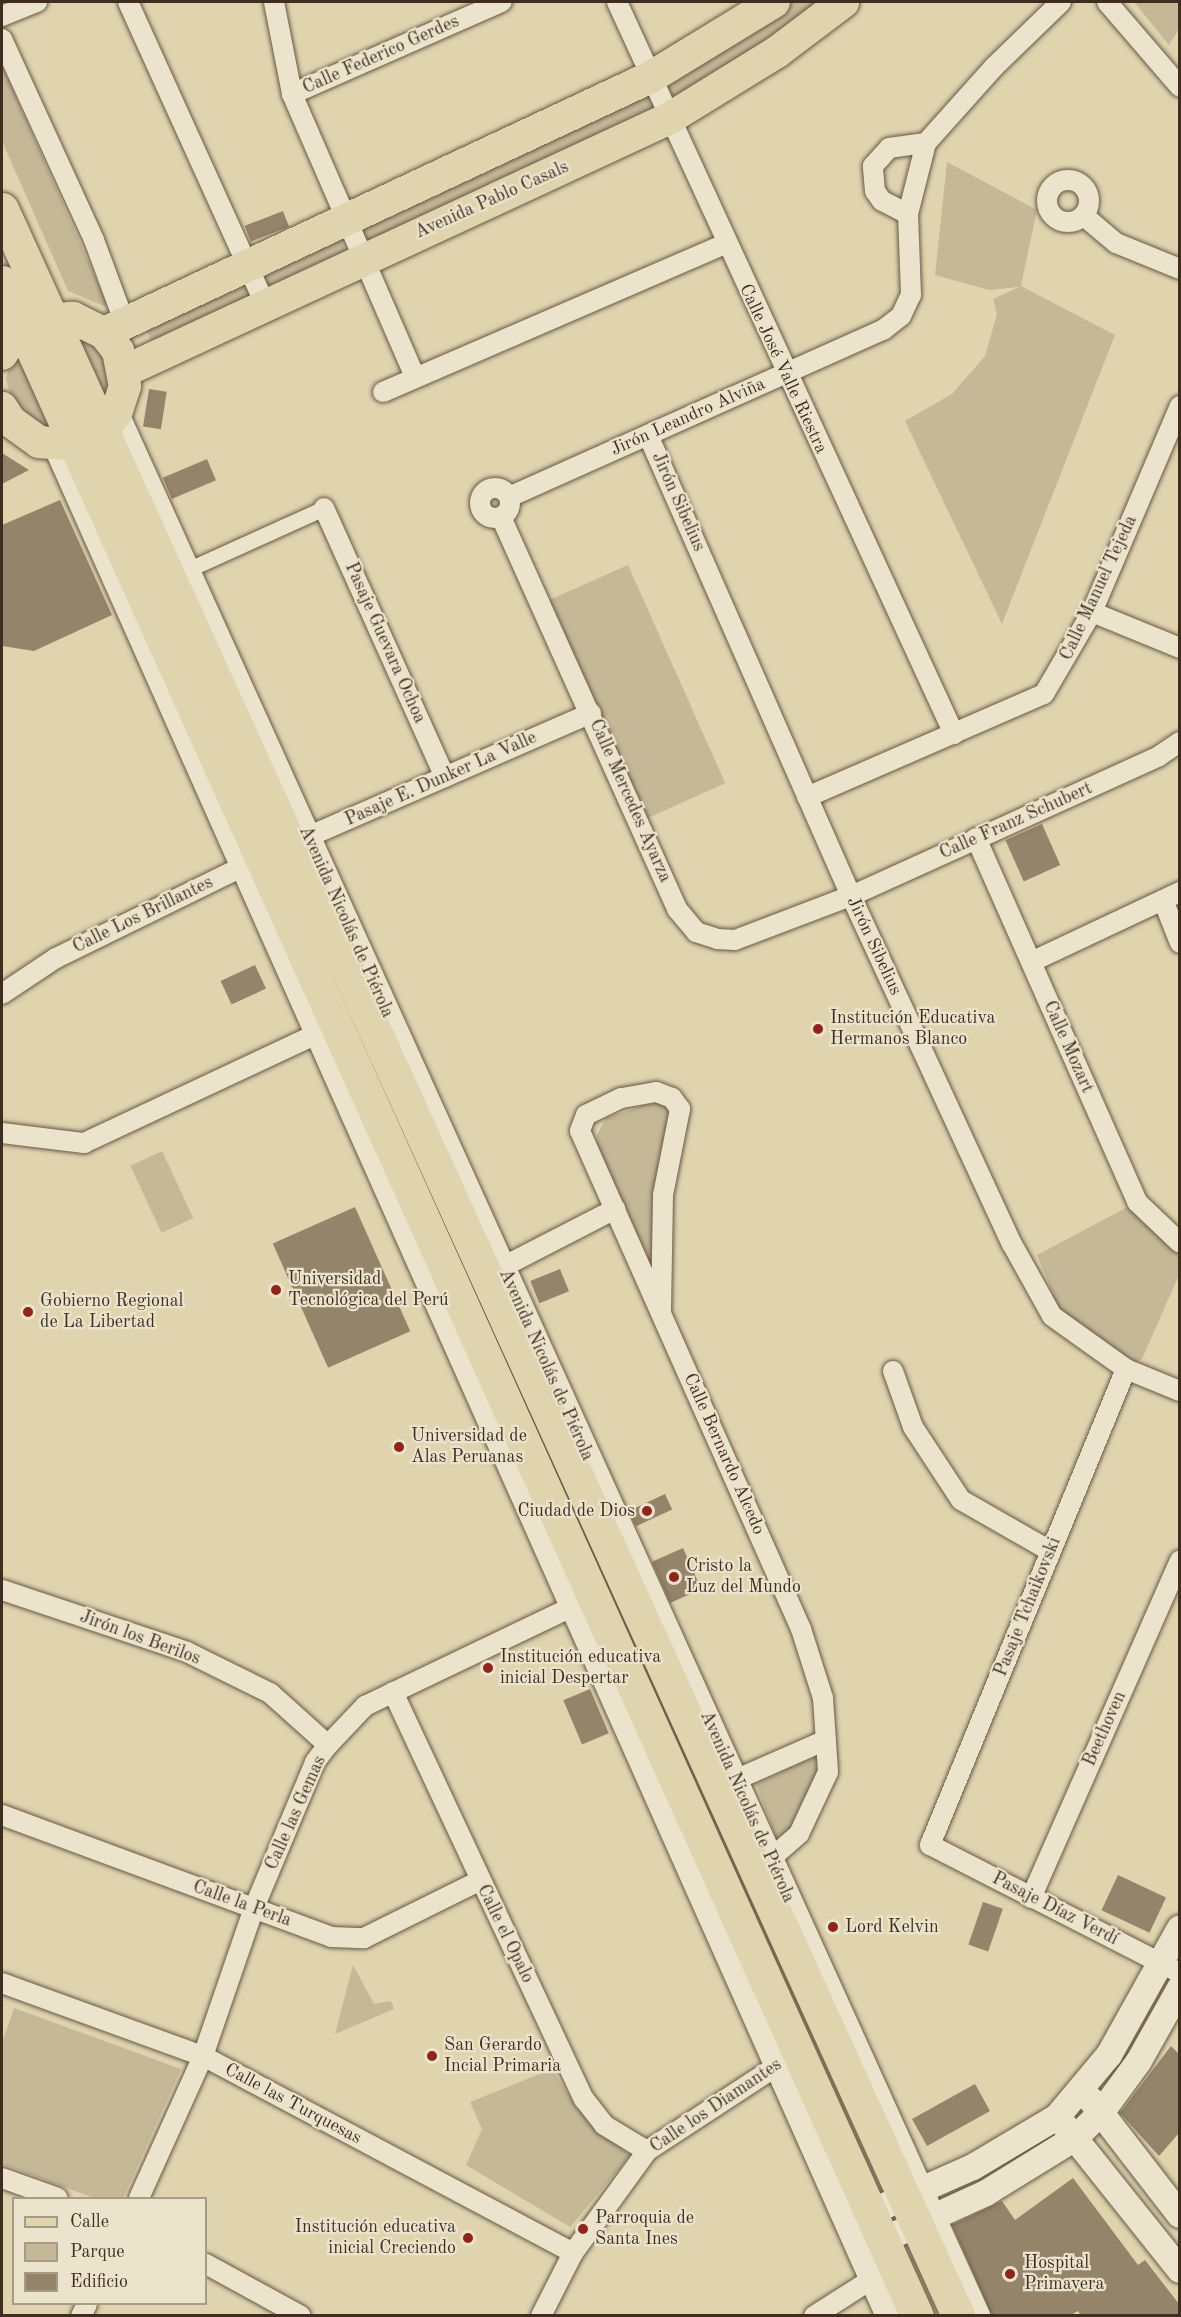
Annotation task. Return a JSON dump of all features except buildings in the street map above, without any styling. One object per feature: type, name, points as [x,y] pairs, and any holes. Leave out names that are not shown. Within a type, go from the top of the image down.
[{"type":"highway","points":[[2,209],[16,338]]},
{"type":"highway","points":[[2,282],[16,338],[87,433]]},
{"type":"highway","name":"Avenida Nicolás de Piérola","points":[[87,433],[104,532],[276,851],[494,1272],[918,2208],[958,2316]]},
{"type":"highway","name":"Avenida Nicolás de Piérola","points":[[87,433],[173,556],[361,1103],[789,2058],[877,2226],[917,2316]]},
{"type":"main road","points":[[16,338],[73,318],[115,328],[249,268],[651,77],[774,2]]},
{"type":"main road","name":"Avenida Pablo Casals","points":[[125,371],[361,259],[670,118],[777,52],[843,2]]},
{"type":"main road","points":[[4,419],[31,438],[87,433],[125,371],[118,351],[115,328]]},
{"type":"street","points":[[2,16],[37,2]]},
{"type":"street","points":[[128,2],[265,304]]},
{"type":"street","points":[[274,2],[292,94],[345,223],[415,377]]},
{"type":"street","name":"Calle Federico Gerdes","points":[[292,94],[471,8],[502,2]]},
{"type":"street","name":"Calle José Valle Riestra","points":[[617,2],[725,244],[954,734]]},
{"type":"street","name":"Jirón Leandro Alviña","points":[[509,497],[883,330],[901,316],[911,295],[908,214],[926,143],[1061,2]]},
{"type":"street","points":[[1107,2],[1179,87]]},
{"type":"street","points":[[2,39],[94,240],[115,328]]},
{"type":"street","points":[[908,214],[874,191],[873,166],[889,148],[926,143]]},
{"type":"street","points":[[1084,216],[1116,243],[1179,269]]},
{"type":"street","points":[[383,392],[725,244]]},
{"type":"street","name":"Calle Manuel Tejeda","points":[[807,797],[1044,694],[1092,612],[1179,406]]},
{"type":"street","name":"Jirón Sibelius","points":[[648,435],[851,896],[1012,1244],[1052,1316],[1126,1369],[1179,1391]]},
{"type":"street","points":[[494,488],[509,497],[507,512],[501,517],[484,514],[480,498],[494,488]]},
{"type":"street","points":[[173,556],[324,508]]},
{"type":"street","name":"Pasaje Guevara Ochoa","points":[[324,508],[445,777]]},
{"type":"street","name":"Calle Mercedes Ayarza","points":[[501,517],[591,713],[677,909],[696,932],[735,940],[851,896]]},
{"type":"street","points":[[1092,612],[1179,648]]},
{"type":"street","name":"Pasaje E. Dunker La Valle","points":[[276,851],[591,713]]},
{"type":"street","name":"Calle Franz Schubert","points":[[851,896],[1159,756],[1179,742]]},
{"type":"street","name":"Calle Mozart","points":[[976,838],[1137,1202],[1179,1243]]},
{"type":"street","name":"Calle Los Brillantes","points":[[2,994],[56,958],[276,851]]},
{"type":"street","name":"Avenida Nicolás de Piérola","points":[[276,851],[318,1034],[361,1103]]},
{"type":"street","points":[[1030,962],[1171,896],[1179,943]]},
{"type":"street","points":[[2,1133],[84,1143],[318,1034]]},
{"type":"street","name":"Calle Bernardo Alcedo","points":[[661,1310],[663,1195],[680,1109],[667,1095],[656,1092],[621,1098],[586,1115],[580,1131],[801,1629],[823,1698],[828,1772],[812,1814],[799,1834],[770,1859]]},
{"type":"street","points":[[494,1272],[615,1209]]},
{"type":"street","name":"Pasaje Tchaikovski","points":[[930,1845],[1126,1369]]},
{"type":"street","points":[[893,1371],[913,1427],[961,1500],[1050,1551]]},
{"type":"street","name":"Beethoven","points":[[1031,1898],[1179,1560]]},
{"type":"street","name":"Avenida Nicolás de Piérola","points":[[634,1580],[735,1780],[918,2208],[977,2316]]},
{"type":"street","name":"Calle las Gemas","points":[[140,2197],[203,2056],[254,1908],[315,1762],[328,1745],[365,1706],[584,1601],[634,1580]]},
{"type":"street","name":"Jirón los Berilos","points":[[2,1590],[187,1652],[270,1693],[328,1745]]},
{"type":"street","name":"Calle el Opalo","points":[[393,1692],[479,1881],[584,2099],[604,2125],[647,2151]]},
{"type":"street","points":[[735,1780],[826,1740]]},
{"type":"street","name":"Calle la Perla","points":[[2,1815],[331,1937],[364,1938],[479,1881]]},
{"type":"street","name":"Pasaje Díaz Verdí","points":[[930,1845],[1171,1969]]},
{"type":"street","points":[[918,2208],[973,2167],[1057,2116],[1084,2091],[1171,1969],[1179,1928]]},
{"type":"street","name":"Calle las Turquesas","points":[[2,1983],[203,2056],[573,2253]]},
{"type":"street","points":[[877,2226],[918,2208],[1026,2171],[1075,2138],[1101,2114],[1139,2061],[1179,1988]]},
{"type":"street","name":"Avenida Nicolás de Piérola","points":[[789,2058],[872,2279],[889,2316]]},
{"type":"street","name":"Calle los Diamantes","points":[[541,2316],[573,2253],[647,2151],[789,2058]]},
{"type":"street","points":[[1084,2091],[1179,2215]]},
{"type":"street","points":[[1057,2116],[1179,2270]]},
{"type":"street","points":[[2,2178],[53,2197]]},
{"type":"street","points":[[207,2265],[302,2316]]},
{"type":"street","points":[[814,2316],[872,2279]]},
{"type":"green space","points":[[789,2],[825,2],[667,105],[656,80]]},
{"type":"green space","points":[[1134,2],[1179,2],[1179,29],[1169,45]]},
{"type":"green space","points":[[2,66],[109,308],[68,291],[2,141]]},
{"type":"green space","points":[[646,86],[656,107],[363,243],[353,223]]},
{"type":"green space","points":[[947,162],[1037,210],[1021,286],[1115,335],[1002,624],[905,421],[952,394],[985,356],[997,314],[993,299],[1019,287],[989,290],[935,275]]},
{"type":"green space","points":[[336,231],[347,253],[155,347],[144,325]]},
{"type":"green space","points":[[71,325],[96,346],[105,362],[110,403],[102,416]]},
{"type":"green space","points":[[15,343],[58,434],[44,434],[13,404],[6,379]]},
{"type":"green space","points":[[628,565],[725,783],[645,819],[548,601]]},
{"type":"green space","points":[[659,1100],[672,1103],[658,1279],[597,1151],[597,1135],[606,1118]]},
{"type":"green space","points":[[162,1151],[193,1218],[162,1233],[130,1166]]},
{"type":"green space","points":[[1137,1202],[1180,1246],[1179,1275],[1142,1359],[1126,1369],[1052,1316],[1053,1293],[1037,1255]]},
{"type":"green space","points":[[816,1756],[823,1763],[795,1828],[776,1837],[756,1784]]},
{"type":"green space","points":[[353,1965],[374,2004],[391,2001],[394,2009],[335,2034]]},
{"type":"green space","points":[[14,2008],[181,2069],[123,2197],[91,2197],[2,2164],[2,2043]]},
{"type":"green space","points":[[552,2069],[577,2108],[630,2156],[570,2227],[466,2165],[482,2129],[470,2102]]},
{"type":"place","name":"Institución Educativa Hermanos Blanco","points":[[818,1029]]},
{"type":"place","name":"Universidad Tecnológica del Perú","points":[[276,1290]]},
{"type":"place","name":"Gobierno Regional de La Libertad","points":[[28,1312]]},
{"type":"place","name":"Universidad de Alas Peruanas","points":[[399,1447]]},
{"type":"place","name":"Ciudad de Dios","points":[[647,1511]]},
{"type":"place","name":"Cristo la Luz del Mundo","points":[[674,1577]]},
{"type":"place","name":"Institución educativa inicial Despertar","points":[[488,1668]]},
{"type":"place","name":"Lord Kelvin","points":[[833,1927]]},
{"type":"place","name":"San Gerardo Incial Primaria","points":[[432,2056]]},
{"type":"place","name":"Parroquia de Santa Ines","points":[[583,2229]]},
{"type":"place","name":"Institución educativa inicial Creciendo","points":[[468,2238]]},
{"type":"place","name":"Hospital Primavera","points":[[1010,2274]]}]
